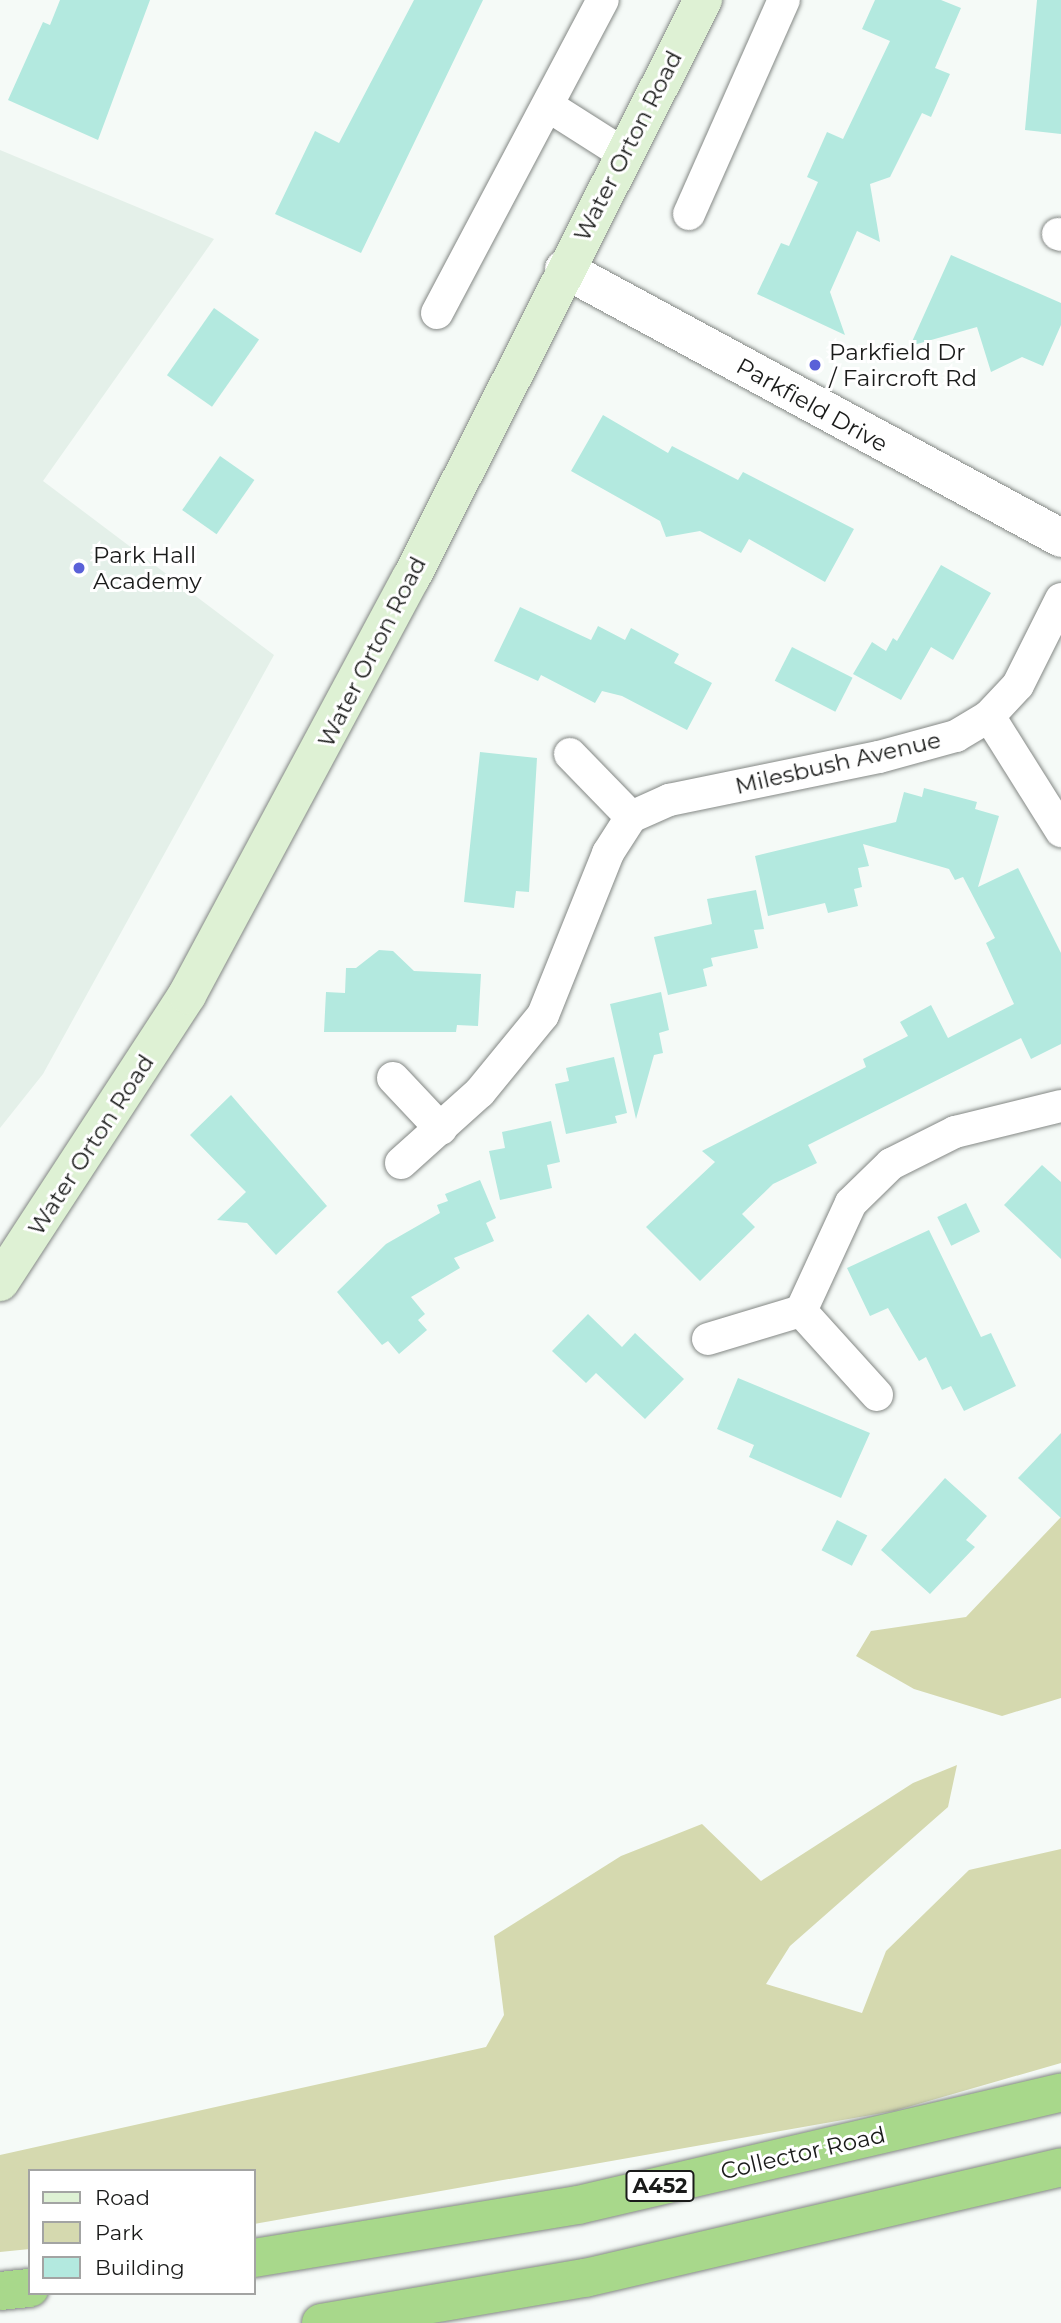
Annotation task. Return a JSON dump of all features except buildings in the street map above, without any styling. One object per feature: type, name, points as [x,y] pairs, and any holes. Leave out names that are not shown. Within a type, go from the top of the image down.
[{"type":"highway","name":"Collector Road","points":[[256,2258],[578,2205],[1061,2093]]},
{"type":"highway","points":[[321,2323],[585,2278],[1061,2167]]},
{"type":"highway","points":[[0,2291],[28,2288]]},
{"type":"main road","name":"Water Orton Road","points":[[0,1282],[194,983],[411,578],[564,269],[704,0]]},
{"type":"street","points":[[437,313],[550,107],[603,0]]},
{"type":"street","points":[[690,214],[784,0]]},
{"type":"street","points":[[550,107],[624,154]]},
{"type":"street","name":"Parkfield Drive","points":[[564,269],[1061,538]]},
{"type":"street","name":"Milesbush Avenue","points":[[631,817],[670,800],[905,750],[956,736],[989,716],[1018,685],[1061,599]]},
{"type":"street","points":[[989,716],[1061,831]]},
{"type":"street","points":[[401,1163],[480,1092],[543,1015],[608,853],[631,817],[570,754]]},
{"type":"street","points":[[393,1078],[441,1129]]},
{"type":"street","points":[[708,1339],[801,1311],[851,1203],[891,1164],[955,1132],[1061,1106]]},
{"type":"street","points":[[801,1311],[877,1395]]},
{"type":"shaded area","name":"Park Hall Academy","points":[[0,150],[214,239],[43,481],[274,655],[43,1074],[0,1128]]},
{"type":"green space","points":[[1061,1517],[1061,1698],[1002,1716],[914,1689],[856,1656],[871,1631],[966,1617]]},
{"type":"green space","points":[[957,1765],[948,1807],[790,1946],[766,1984],[862,2013],[886,1951],[969,1870],[1061,1849],[1061,2063],[894,2111],[256,2224],[256,2169],[28,2169],[28,2249],[0,2252],[0,2155],[486,2047],[504,2015],[494,1936],[621,1856],[702,1824],[761,1881],[913,1783]]},
{"type":"place","name":"Parkfield Dr / Faircroft Rd","points":[[815,365]]},
{"type":"place","name":"Park Hall Academy","points":[[79,568]]}]
